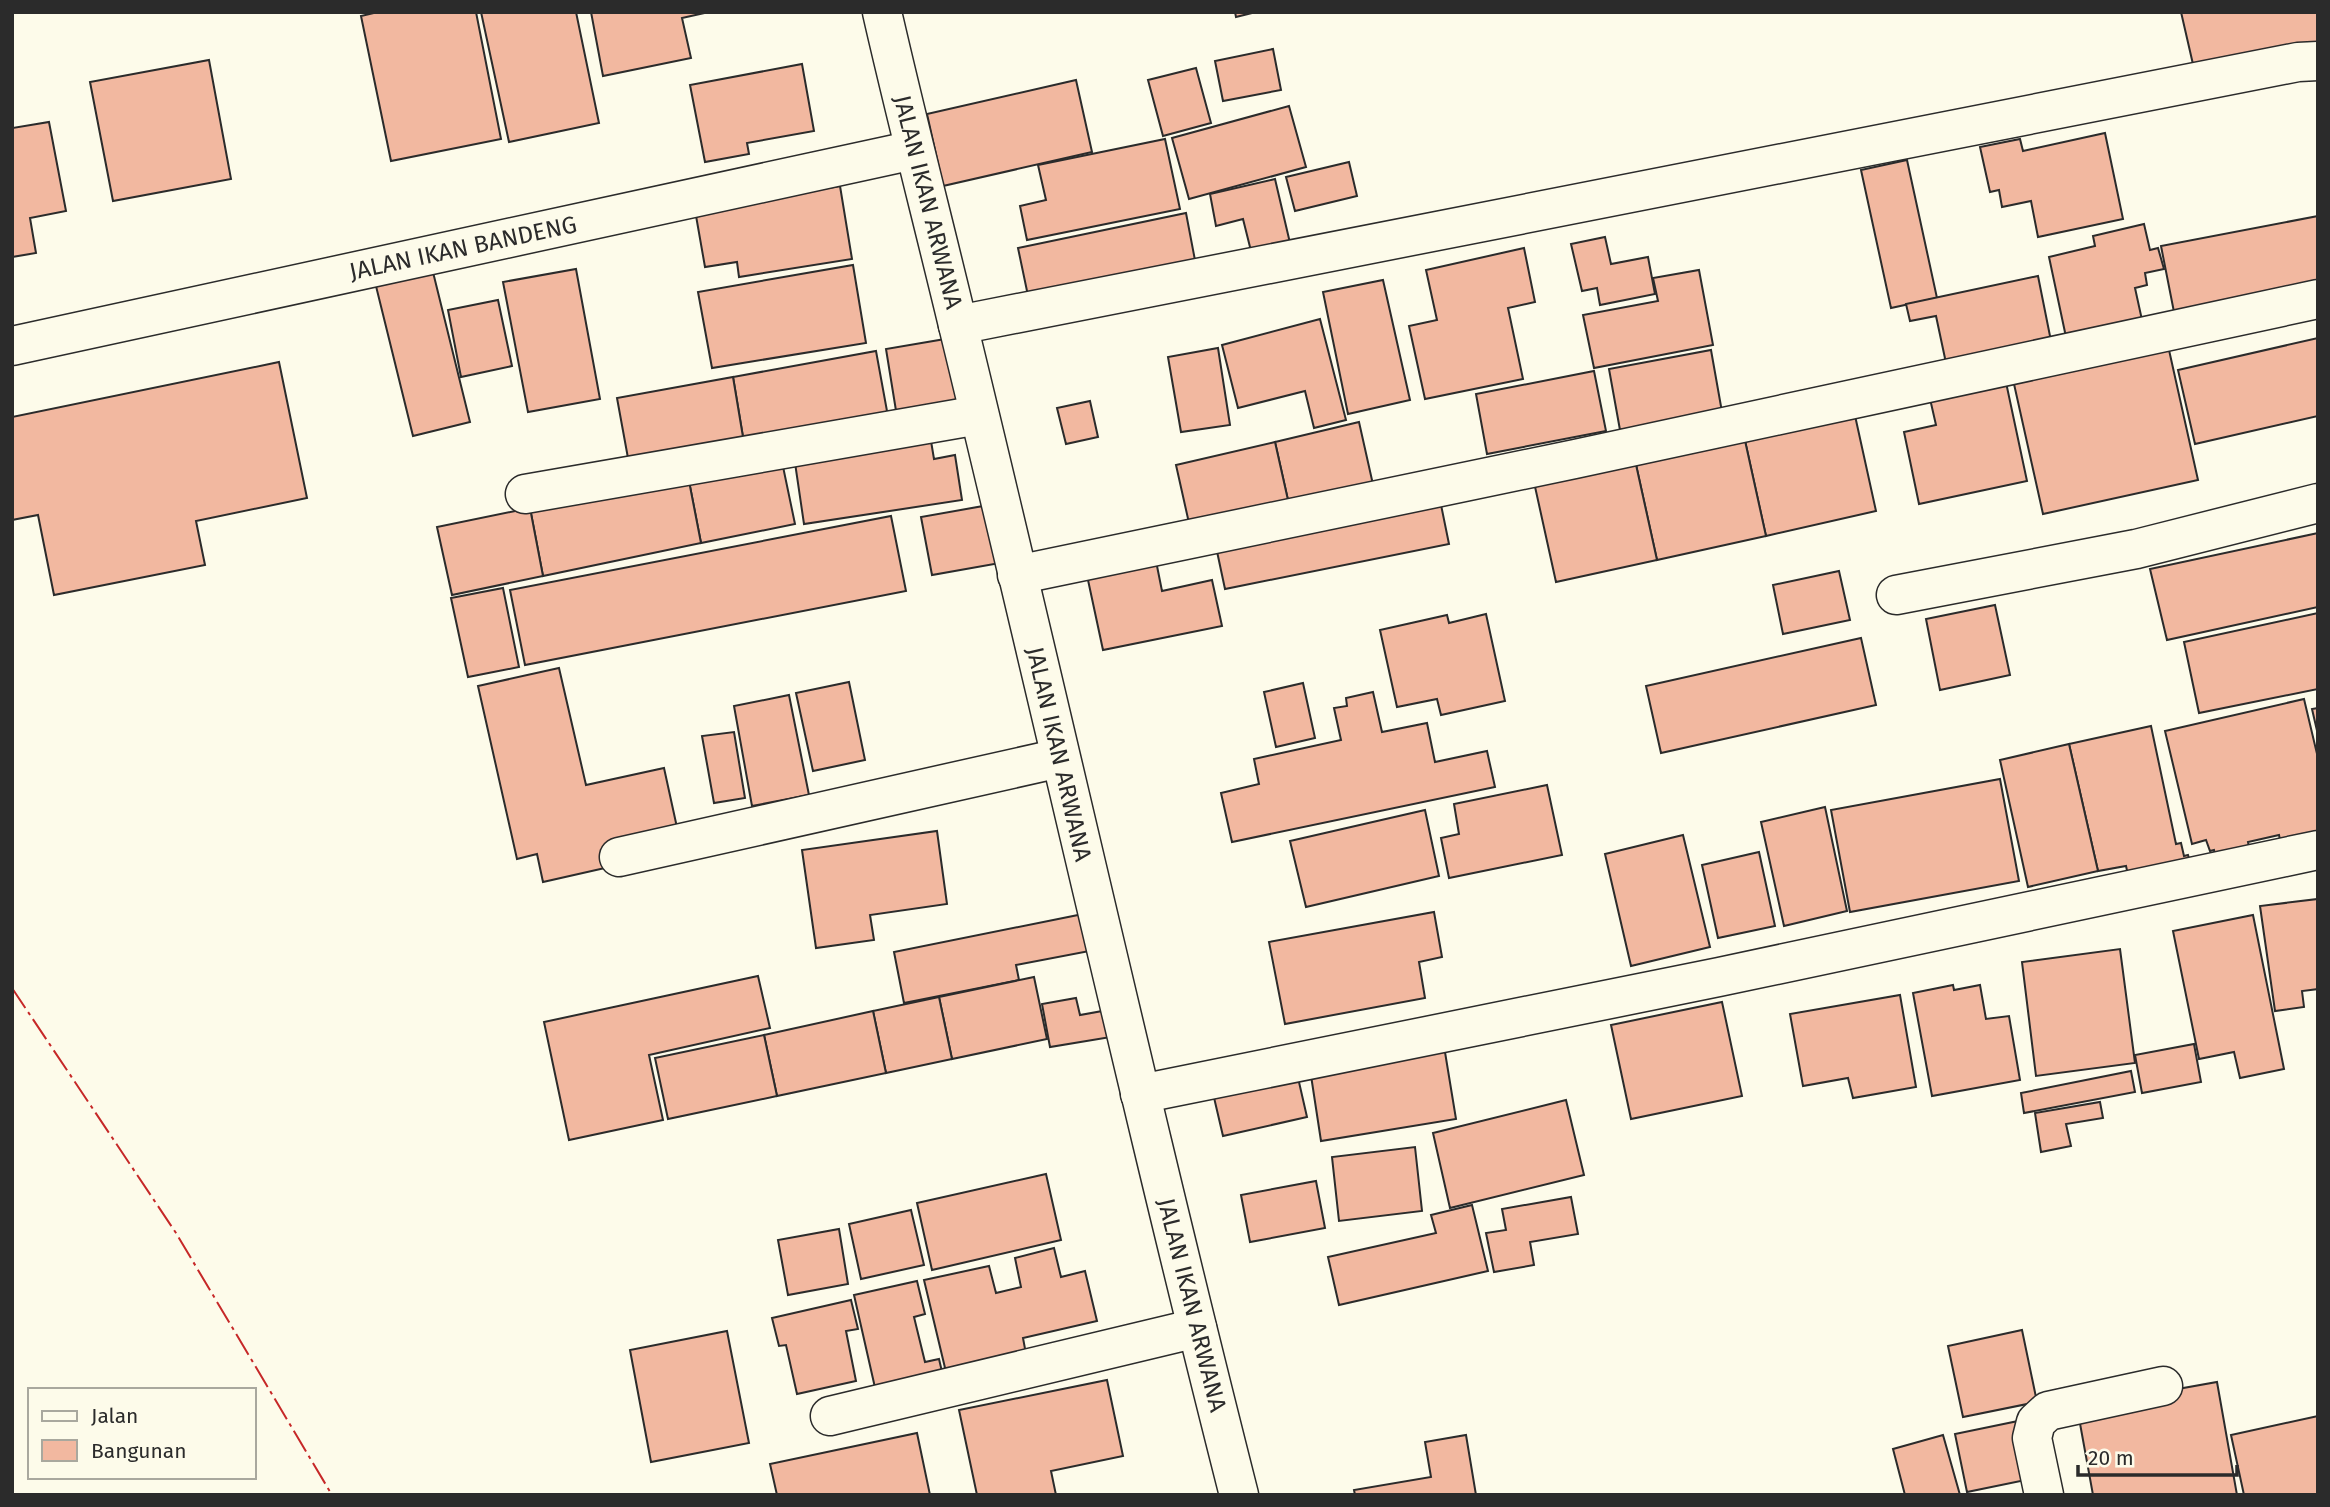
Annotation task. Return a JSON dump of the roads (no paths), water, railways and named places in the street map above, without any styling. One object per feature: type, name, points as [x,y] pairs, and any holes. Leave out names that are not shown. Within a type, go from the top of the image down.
[{"type":"street","name":"JALAN IKAN ARWANA","points":[[882,12],[1140,1094],[1239,1495]]},
{"type":"street","points":[[958,325],[2270,67],[2318,61]]},
{"type":"street","name":"JALAN IKAN BANDENG","points":[[12,346],[914,150]]},
{"type":"street","points":[[1017,575],[1575,459],[2318,299]]},
{"type":"street","points":[[525,494],[979,415]]},
{"type":"street","points":[[1896,595],[2136,550],[2318,503]]},
{"type":"street","points":[[619,857],[1060,758]]},
{"type":"street","points":[[1140,1094],[1719,977],[2318,850]]},
{"type":"street","points":[[830,1416],[1197,1328]]},
{"type":"street","points":[[2044,1495],[2032,1438],[2036,1423],[2048,1411],[2163,1386]]}]
